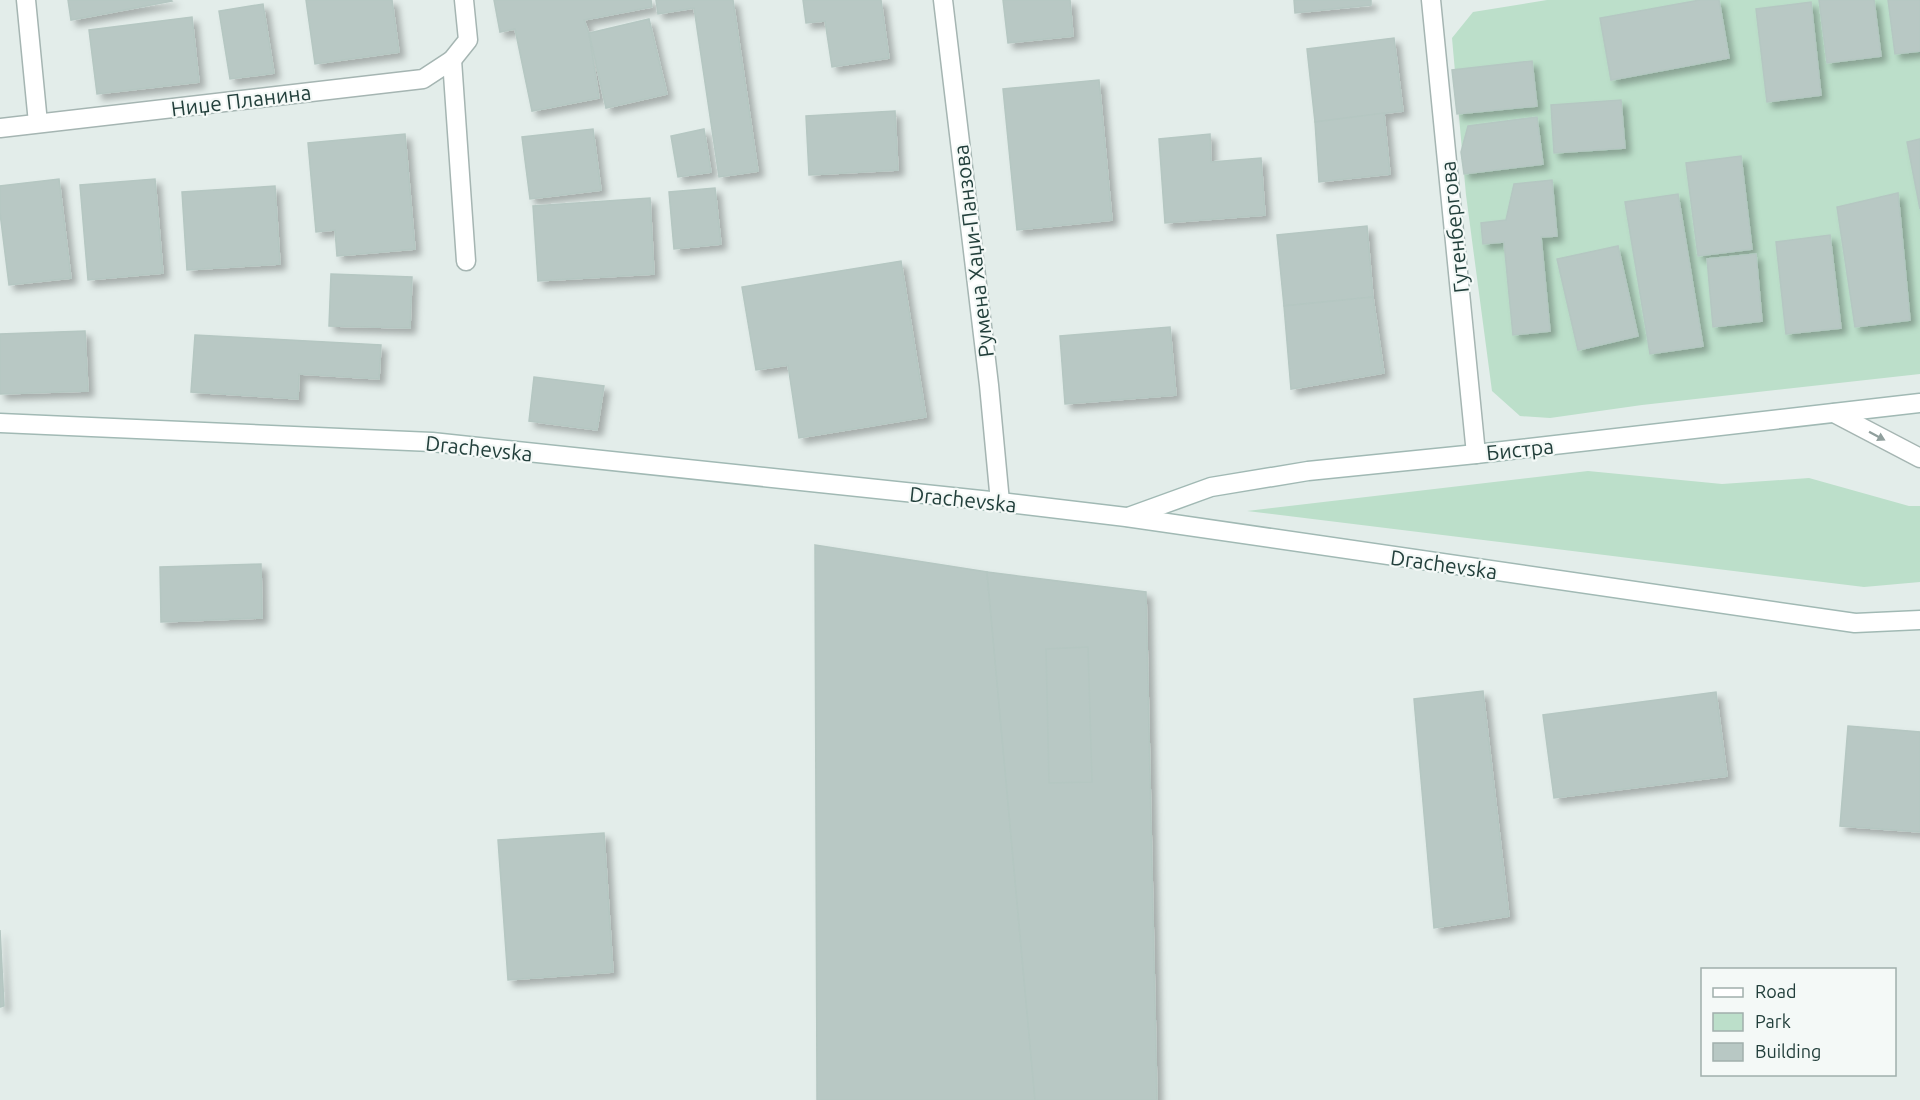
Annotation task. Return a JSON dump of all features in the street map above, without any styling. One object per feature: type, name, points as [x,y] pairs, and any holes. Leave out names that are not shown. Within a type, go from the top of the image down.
[{"type":"main road","points":[[26,0],[38,123]]},
{"type":"main road","name":"Ниџе Планина","points":[[0,128],[423,79],[452,60],[468,40],[464,0]]},
{"type":"main road","name":"Румена Хаџи-Панзова","points":[[943,0],[989,384],[1000,502]]},
{"type":"main road","name":"Гутенбергова","points":[[1431,0],[1476,454]]},
{"type":"main road","points":[[452,60],[466,261]]},
{"type":"main road","name":"Бистра","points":[[1126,517],[1211,487],[1308,471],[1920,403]]},
{"type":"main road","points":[[1834,413],[1920,458]]},
{"type":"main road","name":"Drachevska","points":[[0,423],[432,442],[1126,517],[1855,623],[1920,620]]},
{"type":"green space","points":[[1547,0],[1920,0],[1920,374],[1642,405],[1550,418],[1520,416],[1492,391],[1466,195],[1452,38],[1473,12]]},
{"type":"green space","points":[[1588,471],[1722,484],[1809,478],[1909,506],[1920,506],[1920,582],[1864,587],[1247,511]]},
{"type":"building","points":[[68,0],[171,0],[172,1],[71,20]]},
{"type":"building","points":[[306,0],[392,0],[399,52],[315,64]]},
{"type":"building","points":[[494,0],[651,0],[652,7],[584,20],[589,33],[599,98],[532,111],[515,29],[500,32]]},
{"type":"building","points":[[656,0],[733,0],[758,171],[719,177],[694,8],[658,14]]},
{"type":"building","points":[[803,0],[881,0],[889,58],[832,67],[825,21],[806,23]]},
{"type":"building","points":[[1003,0],[1070,0],[1073,36],[1008,43]]},
{"type":"building","points":[[1294,0],[1371,0],[1371,5],[1295,13]]},
{"type":"building","points":[[1700,0],[1719,0],[1729,58],[1611,80],[1600,18]]},
{"type":"building","points":[[1819,0],[1874,0],[1881,56],[1827,63]]},
{"type":"building","points":[[1888,0],[1920,0],[1920,51],[1895,54]]},
{"type":"building","points":[[1811,2],[1821,95],[1767,102],[1756,9]]},
{"type":"building","points":[[263,4],[274,73],[230,79],[219,11]]},
{"type":"building","points":[[192,17],[199,82],[97,94],[89,30]]},
{"type":"building","points":[[649,19],[667,94],[606,108],[589,33]]},
{"type":"building","points":[[1394,38],[1403,111],[1315,122],[1307,49]]},
{"type":"building","points":[[1532,61],[1537,106],[1457,114],[1452,70]]},
{"type":"building","points":[[1099,80],[1112,220],[1017,230],[1003,89]]},
{"type":"building","points":[[1621,100],[1625,148],[1554,153],[1551,105]]},
{"type":"building","points":[[895,111],[898,170],[809,175],[806,116]]},
{"type":"building","points":[[1384,113],[1390,174],[1319,182],[1315,122]]},
{"type":"building","points":[[1537,117],[1543,164],[1464,174],[1461,152],[1468,126]]},
{"type":"building","points":[[593,129],[601,190],[530,199],[522,137]]},
{"type":"building","points":[[704,129],[711,172],[678,177],[671,136]]},
{"type":"building","points":[[405,134],[415,249],[337,256],[335,230],[316,232],[308,143]]},
{"type":"building","points":[[1210,134],[1211,162],[1261,158],[1265,215],[1165,223],[1159,139]]},
{"type":"building","points":[[1920,139],[1920,209],[1907,142]]},
{"type":"building","points":[[1741,156],[1752,249],[1698,256],[1686,163]]},
{"type":"building","points":[[59,179],[71,278],[9,285],[0,213],[0,186]]},
{"type":"building","points":[[155,179],[163,273],[88,280],[80,185]]},
{"type":"building","points":[[1552,180],[1557,236],[1541,237],[1550,331],[1513,335],[1504,242],[1483,244],[1481,223],[1506,220],[1514,184]]},
{"type":"building","points":[[275,186],[280,264],[187,270],[182,192]]},
{"type":"building","points":[[715,188],[721,244],[674,249],[669,192]]},
{"type":"building","points":[[1898,193],[1910,320],[1855,327],[1837,207]]},
{"type":"building","points":[[1678,194],[1703,346],[1650,354],[1625,202]]},
{"type":"building","points":[[650,198],[654,274],[538,281],[533,206]]},
{"type":"building","points":[[1367,226],[1373,297],[1284,306],[1277,235]]},
{"type":"building","points":[[1830,235],[1841,328],[1786,334],[1776,242]]},
{"type":"building","points":[[1618,246],[1638,336],[1578,350],[1557,259]]},
{"type":"building","points":[[1756,254],[1762,321],[1713,327],[1707,259]]},
{"type":"building","points":[[901,261],[926,417],[799,438],[788,365],[756,370],[742,287]]},
{"type":"building","points":[[331,274],[412,277],[410,328],[329,326]]},
{"type":"building","points":[[1373,297],[1384,373],[1291,389],[1284,306]]},
{"type":"building","points":[[1170,327],[1176,395],[1065,404],[1060,336]]},
{"type":"building","points":[[85,331],[88,391],[0,394],[0,334]]},
{"type":"building","points":[[195,335],[381,345],[379,379],[299,374],[298,399],[191,392]]},
{"type":"building","points":[[534,377],[604,386],[597,430],[529,421]]},
{"type":"building","points":[[815,545],[987,572],[1035,1100],[817,1100]]},
{"type":"building","points":[[261,564],[262,618],[161,622],[160,567]]},
{"type":"building","points":[[987,572],[1146,592],[1157,1100],[1035,1100]]},
{"type":"building","points":[[1088,647],[1092,782],[1049,783],[1046,649]]},
{"type":"building","points":[[1483,691],[1509,916],[1434,928],[1414,699]]},
{"type":"building","points":[[1716,692],[1727,776],[1554,798],[1543,715]]},
{"type":"building","points":[[1848,726],[1920,732],[1920,832],[1840,826]]},
{"type":"building","points":[[604,833],[613,972],[508,980],[498,840]]},
{"type":"building","points":[[0,930],[4,1006],[0,1007]]}]
